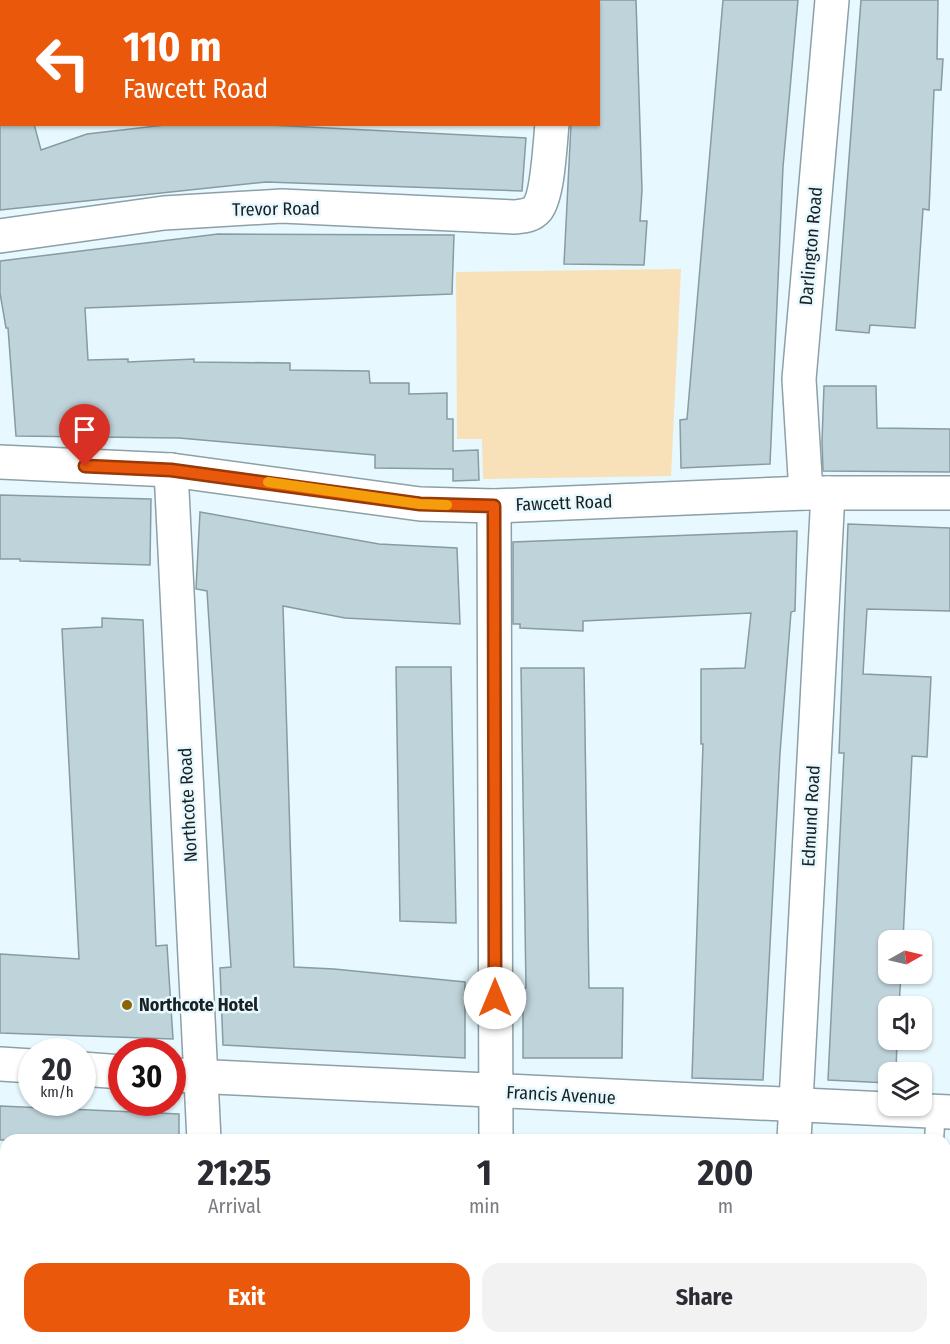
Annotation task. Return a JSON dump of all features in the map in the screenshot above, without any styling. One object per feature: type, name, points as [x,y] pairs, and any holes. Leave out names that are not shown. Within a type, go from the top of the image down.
[{"type":"street","name":"Darlington Road","points":[[817,493],[799,379],[832,0]]},
{"type":"street","name":"Trevor Road","points":[[0,236],[164,213],[282,206],[515,217],[529,215],[538,208],[542,196],[552,126]]},
{"type":"street","name":"Fawcett Road","points":[[0,462],[171,470],[420,504],[494,506],[817,493],[950,492]]},
{"type":"street","name":"Northcote Road","points":[[171,470],[187,1076],[202,1134]]},
{"type":"street","name":"Edmund Road","points":[[794,1134],[817,493]]},
{"type":"street","points":[[494,506],[496,1134]]},
{"type":"street","points":[[0,1064],[18,1065]]},
{"type":"street","name":"Francis Avenue","points":[[187,1076],[795,1106],[940,1121]]},
{"type":"shaded area","points":[[681,269],[671,476],[483,479],[482,439],[457,439],[456,272]]},
{"type":"building","points":[[600,0],[636,0],[642,190],[640,221],[647,221],[644,265],[564,264],[571,126],[600,126]]},
{"type":"building","points":[[723,0],[798,0],[783,167],[770,464],[681,468],[680,420],[687,419]]},
{"type":"building","points":[[861,0],[938,0],[937,59],[943,59],[941,90],[934,90],[929,210],[923,209],[915,328],[870,325],[869,333],[836,330]]},
{"type":"building","points":[[0,126],[35,126],[41,150],[87,134],[157,126],[287,126],[526,138],[522,191],[266,182],[0,210]]},
{"type":"building","points":[[218,234],[454,235],[452,294],[85,308],[88,360],[128,359],[128,362],[194,359],[194,362],[290,363],[290,370],[369,371],[370,383],[409,383],[409,394],[447,393],[447,419],[453,419],[453,451],[478,450],[479,480],[453,481],[453,469],[375,468],[375,455],[179,438],[16,436],[8,328],[6,328],[0,293],[0,261]]},
{"type":"building","points":[[824,386],[876,386],[877,428],[950,429],[950,472],[823,471]]},
{"type":"building","points":[[0,495],[151,499],[150,565],[0,559]]},
{"type":"building","points":[[200,512],[379,544],[457,548],[460,624],[345,618],[283,606],[294,967],[465,982],[465,1058],[223,1045],[220,968],[231,967],[207,591],[196,589]]},
{"type":"building","points":[[848,524],[950,528],[950,611],[867,609],[863,674],[931,677],[927,757],[912,756],[903,930],[878,930],[878,984],[900,984],[900,996],[878,996],[878,1050],[897,1050],[896,1062],[878,1062],[878,1082],[828,1080],[844,753],[839,753]]},
{"type":"building","points":[[797,531],[795,611],[791,612],[780,753],[763,1080],[692,1078],[703,744],[701,744],[701,669],[745,668],[751,613],[583,621],[583,631],[520,628],[520,624],[513,624],[513,542]]},
{"type":"building","points":[[102,618],[143,620],[156,946],[167,945],[173,1038],[0,1033],[0,954],[79,959],[62,629],[102,627]]},
{"type":"building","points":[[396,667],[451,667],[456,923],[400,921]]},
{"type":"building","points":[[521,668],[584,668],[589,988],[623,988],[622,1058],[523,1058],[523,988],[526,988]]},
{"type":"building","points":[[0,1106],[18,1107],[18,1116],[96,1116],[96,1110],[108,1111],[108,1116],[179,1116],[179,1134],[0,1134]]},
{"type":"slow traffic","points":[[268,482],[420,504],[447,505]]},
{"type":"place","name":"Northcote Hotel","points":[[127,1005]]},
{"type":"route","points":[[85,466],[171,470],[326,489],[420,504],[494,506],[495,998]]}]
